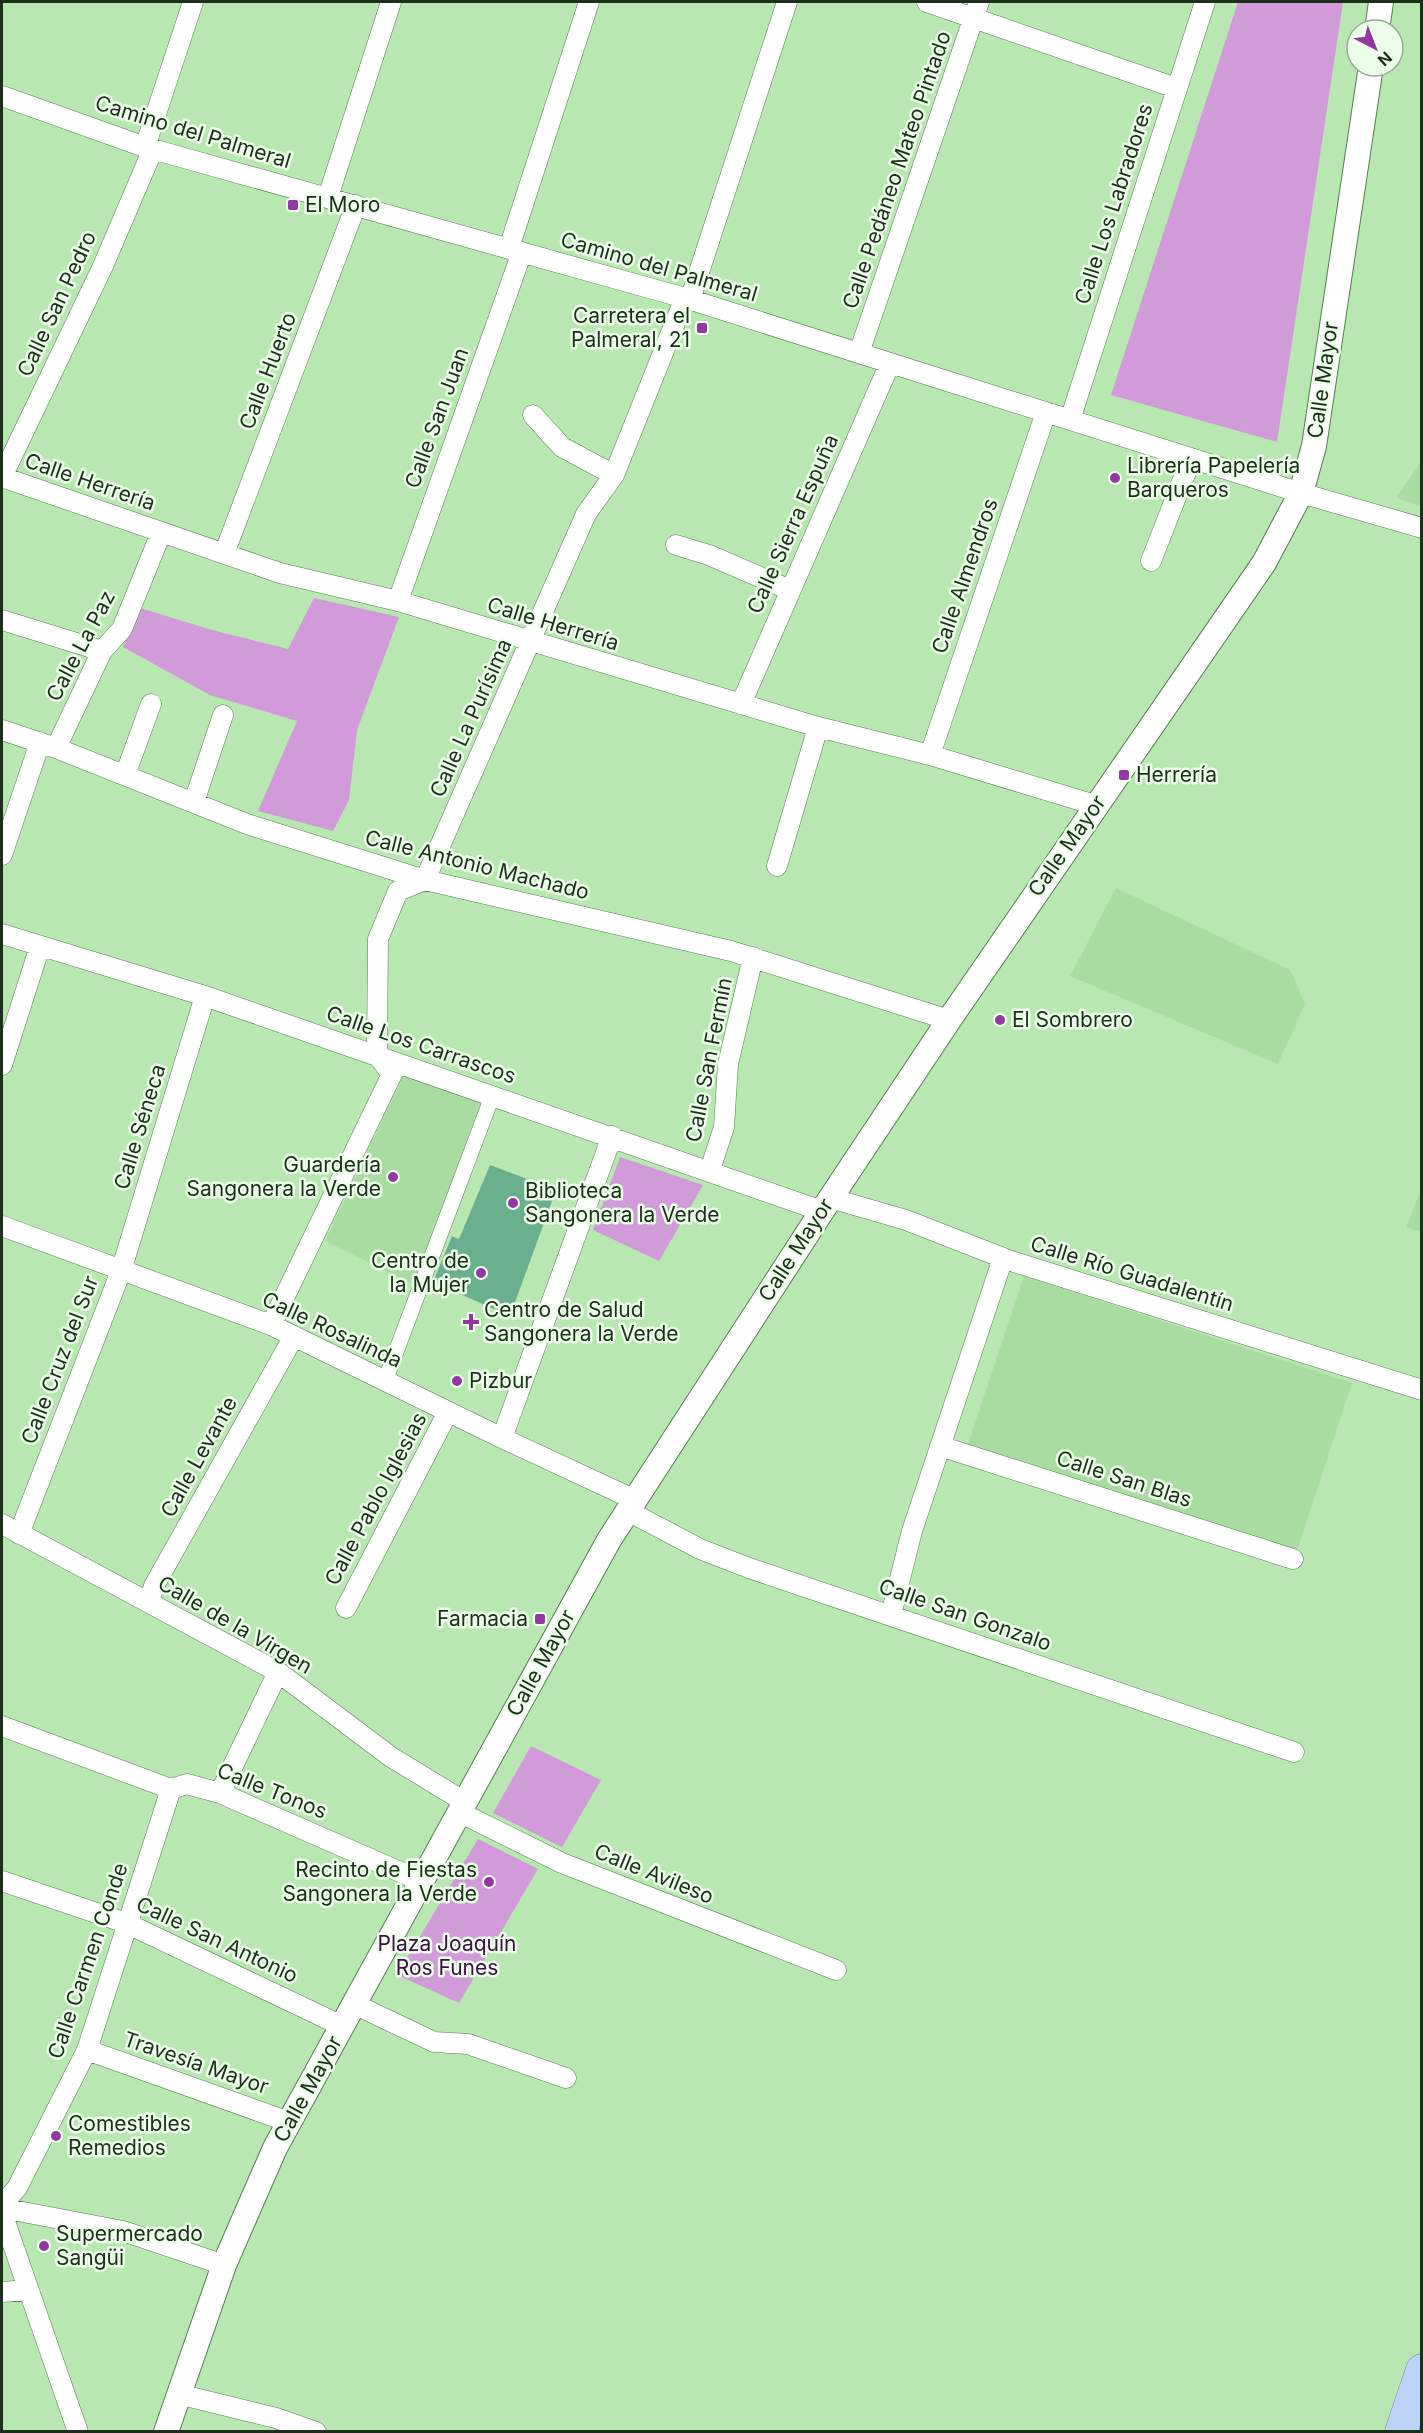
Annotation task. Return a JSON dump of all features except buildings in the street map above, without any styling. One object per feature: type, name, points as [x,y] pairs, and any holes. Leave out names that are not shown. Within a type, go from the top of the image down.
[{"type":"main road","points":[[1401,2432],[1422,2370]]},
{"type":"street","name":"Calle San Pedro","points":[[2,477],[103,266],[149,148],[193,2]]},
{"type":"street","points":[[328,197],[391,2]]},
{"type":"street","name":"Calle San Juan","points":[[398,601],[515,250],[589,2]]},
{"type":"street","name":"Calle La Purísima","points":[[425,880],[586,514],[614,475],[688,299],[787,2]]},
{"type":"street","points":[[927,2],[977,9],[1176,88]]},
{"type":"street","name":"Calle Los Labradores","points":[[1070,420],[1205,2]]},
{"type":"street","points":[[1379,18],[1381,2]]},
{"type":"street","name":"Calle Pedáneo Mateo Pintado","points":[[859,353],[977,9]]},
{"type":"street","name":"Calle Mayor","points":[[166,2432],[224,2265],[259,2182],[289,2122],[630,1505],[949,1020],[1276,544],[1301,493],[1316,435],[1369,78]]},
{"type":"street","name":"Camino del Palmeral","points":[[2,96],[149,148],[688,299],[1191,459],[1422,528]]},
{"type":"street","name":"Calle Huerto","points":[[224,554],[356,205]]},
{"type":"street","name":"Calle Sierra Espuña","points":[[741,704],[890,363]]},
{"type":"street","name":"Calle Almendros","points":[[930,755],[1046,412]]},
{"type":"street","points":[[533,415],[562,447],[614,475]]},
{"type":"street","points":[[1151,561],[1191,459]]},
{"type":"street","name":"Calle Herrería","points":[[2,477],[279,573],[398,601],[531,643],[818,727],[930,755],[1095,805]]},
{"type":"street","name":"Calle La Paz","points":[[2,855],[48,745],[102,651],[122,629],[161,533]]},
{"type":"street","points":[[676,545],[709,555],[790,590]]},
{"type":"street","points":[[2,620],[102,651]]},
{"type":"street","points":[[125,775],[150,704]]},
{"type":"street","points":[[194,802],[223,715]]},
{"type":"street","points":[[777,866],[818,727]]},
{"type":"street","name":"Calle Antonio Machado","points":[[2,730],[48,745],[248,824],[425,880],[753,957],[949,1020]]},
{"type":"street","points":[[271,1325],[392,1074],[377,1055],[378,939],[398,891],[425,880]]},
{"type":"street","name":"Calle Los Carrascos","points":[[2,934],[205,996],[710,1170],[826,1204]]},
{"type":"street","points":[[2,1065],[40,946]]},
{"type":"street","name":"Calle San Fermín","points":[[710,1170],[724,1127],[728,1064],[753,957]]},
{"type":"street","name":"Calle Séneca","points":[[121,1271],[205,996]]},
{"type":"street","points":[[385,1381],[493,1094]]},
{"type":"street","points":[[502,1438],[612,1136]]},
{"type":"street","name":"Calle Río Guadalentín","points":[[826,1204],[906,1220],[1003,1258],[1422,1389]]},
{"type":"street","name":"Calle Rosalinda","points":[[2,1226],[271,1325],[502,1438],[630,1505]]},
{"type":"street","points":[[891,1615],[912,1531],[1003,1258]]},
{"type":"street","name":"Calle Cruz del Sur","points":[[19,1534],[121,1271]]},
{"type":"street","name":"Calle Levante","points":[[148,1602],[154,1586],[294,1336]]},
{"type":"street","name":"Calle Pablo Iglesias","points":[[346,1608],[448,1412]]},
{"type":"street","name":"Calle San Blas","points":[[940,1446],[1293,1559]]},
{"type":"street","name":"Calle San Gonzalo","points":[[630,1505],[700,1549],[749,1568],[1294,1752]]},
{"type":"street","name":"Calle de la Virgen","points":[[2,1524],[278,1672],[462,1807]]},
{"type":"street","points":[[220,1793],[278,1672]]},
{"type":"street","name":"Calle Tonos","points":[[2,1726],[171,1789],[186,1784],[220,1793],[421,1881]]},
{"type":"street","name":"Calle Carmen Conde","points":[[2,2207],[18,2188],[87,2050],[171,1789]]},
{"type":"street","name":"Calle Avileso","points":[[462,1807],[562,1863],[836,1970]]},
{"type":"street","name":"Calle San Antonio","points":[[2,1881],[126,1923],[342,2026]]},
{"type":"street","points":[[354,2004],[434,2042],[468,2044],[566,2078]]},
{"type":"street","name":"Travesía Mayor","points":[[87,2050],[289,2122]]},
{"type":"street","points":[[2,2207],[123,2230],[224,2265]]},
{"type":"street","points":[[2,2213],[78,2432]]},
{"type":"street","points":[[2,2292],[28,2290]]},
{"type":"street","points":[[178,2394],[276,2418],[316,2432]]},
{"type":"shaded area","points":[[1421,462],[1421,506],[1396,498]]},
{"type":"shaded area","points":[[1116,888],[1290,970],[1305,1004],[1278,1064],[1070,976]]},
{"type":"shaded area","points":[[403,1077],[493,1094],[419,1287],[325,1241]]},
{"type":"shaded area","points":[[1421,1190],[1422,1232],[1406,1227]]},
{"type":"shaded area","points":[[1024,1276],[1352,1383],[1297,1551],[968,1444]]},
{"type":"green space","points":[[1238,2],[1343,2],[1277,442],[1111,395]]},
{"type":"green space","points":[[314,598],[399,617],[357,730],[349,800],[333,831],[258,811],[297,721],[210,695],[123,647],[140,608],[212,630],[288,649]]},
{"type":"green space","points":[[620,1157],[703,1185],[659,1261],[593,1230]]},
{"type":"green space","points":[[531,1746],[601,1780],[562,1847],[493,1813]]},
{"type":"green space","name":"Plaza Joaquín Ros Funes","points":[[478,1839],[538,1869],[459,2003],[397,1975]]},
{"type":"place","name":"El Moro","points":[[293,205]]},
{"type":"place","name":"Carretera el Palmeral, 21","points":[[702,328]]},
{"type":"place","name":"Librería Papelería Barqueros","points":[[1115,478]]},
{"type":"place","name":"Herrería","points":[[1124,775]]},
{"type":"place","name":"El Sombrero","points":[[1000,1020]]},
{"type":"place","name":"Guardería Sangonera la Verde","points":[[393,1177]]},
{"type":"place","name":"Biblioteca Sangonera la Verde","points":[[513,1203]]},
{"type":"place","name":"Centro de la Mujer","points":[[481,1273]]},
{"type":"place","name":"Centro de Salud Sangonera la Verde","points":[[471,1322]]},
{"type":"place","name":"Pizbur","points":[[457,1381]]},
{"type":"place","name":"Farmacia","points":[[540,1619]]},
{"type":"place","name":"Recinto de Fiestas Sangonera la Verde","points":[[489,1882]]},
{"type":"place","name":"Comestibles Remedios","points":[[56,2136]]},
{"type":"place","name":"Supermercado Sangüi","points":[[44,2246]]}]
